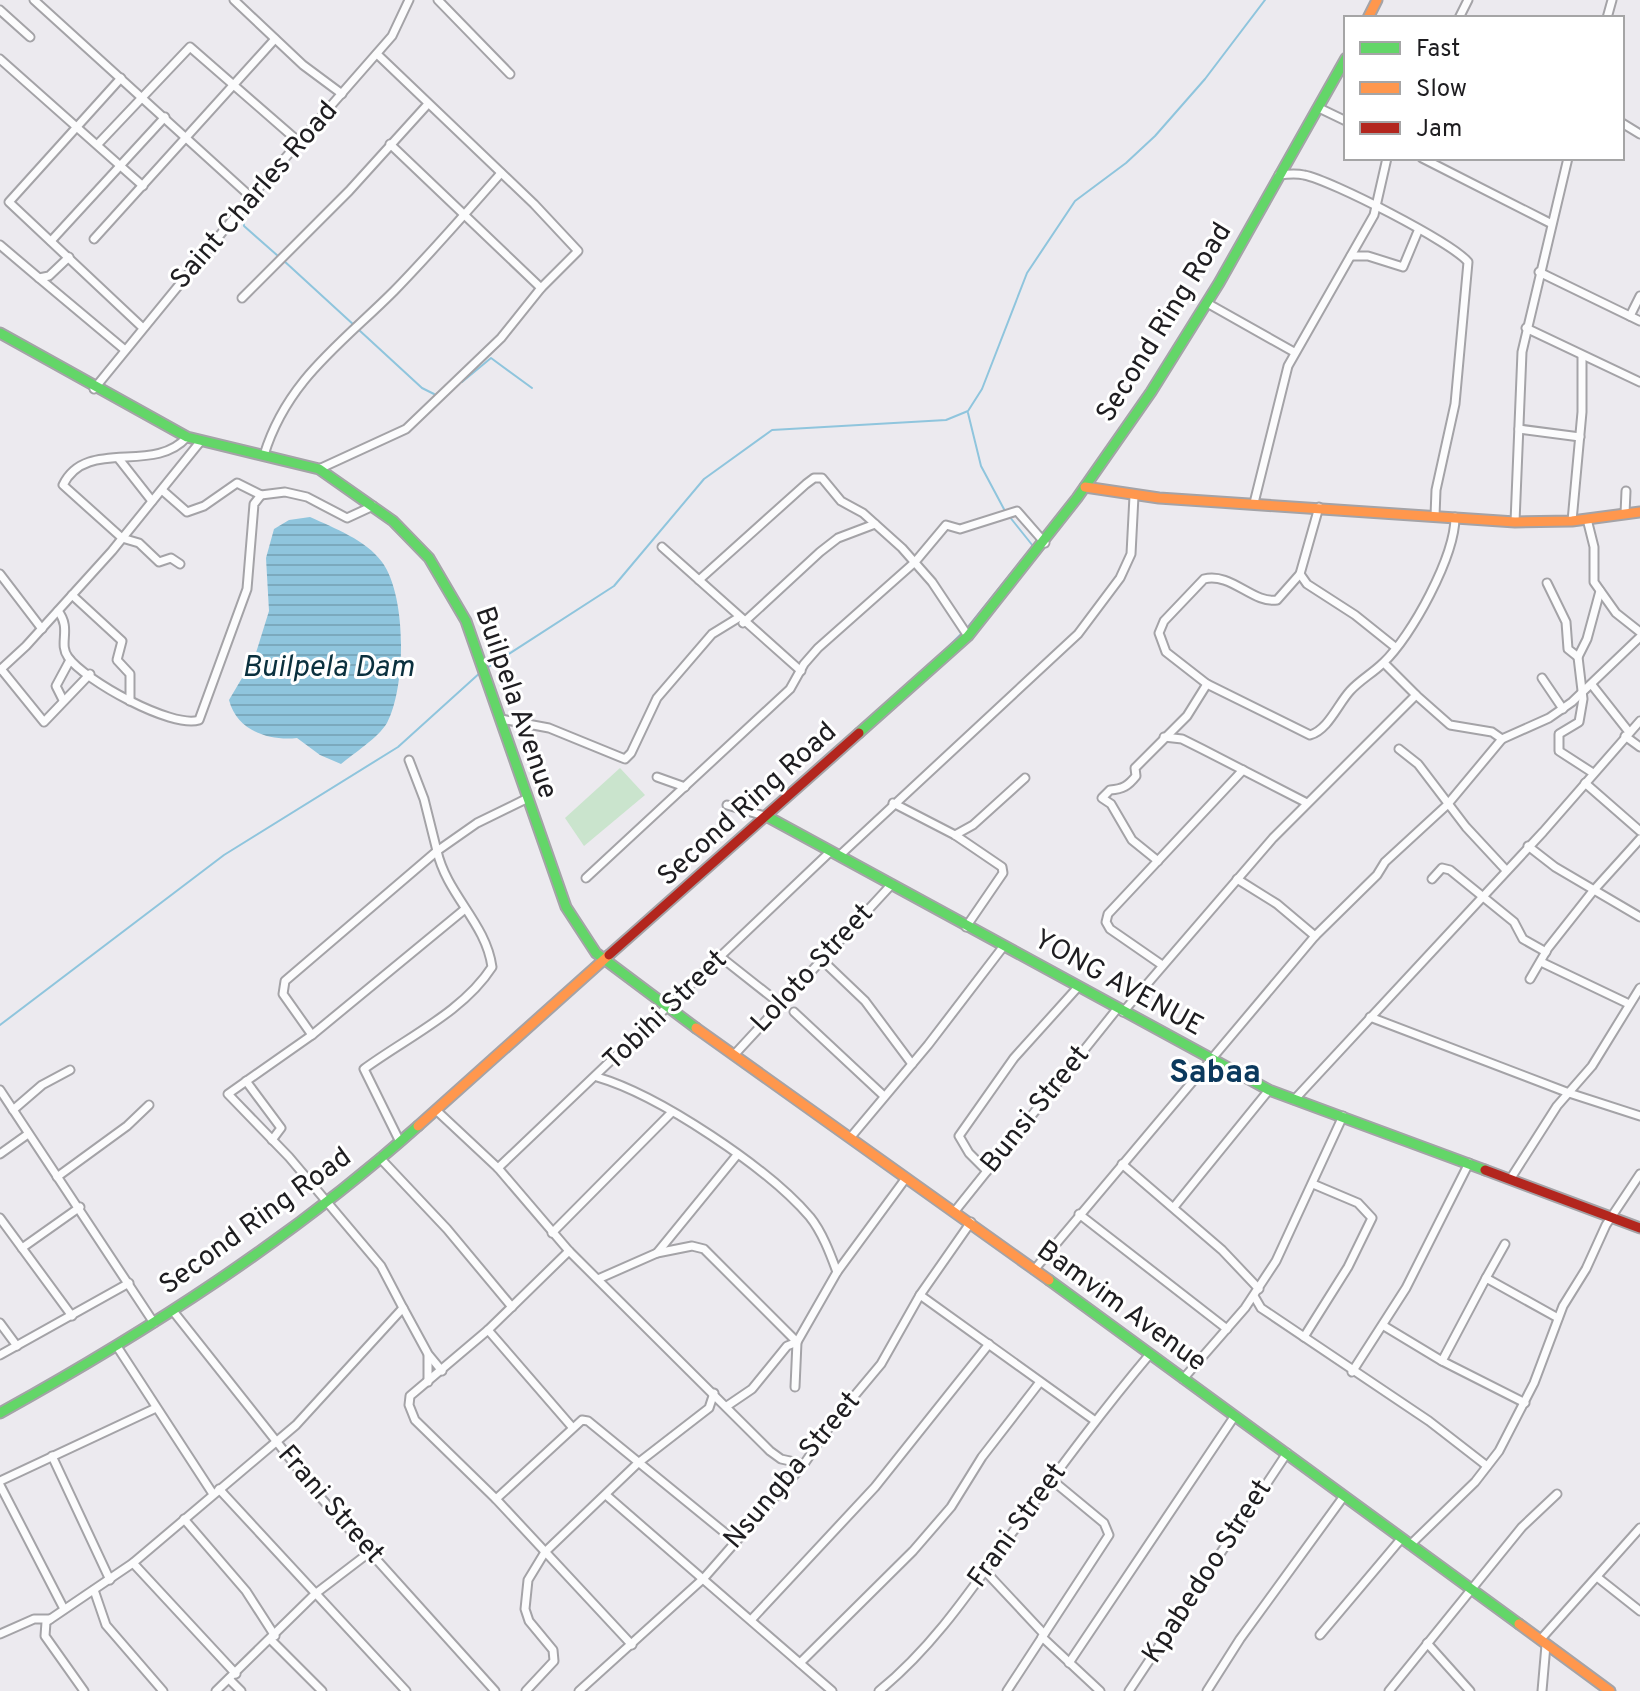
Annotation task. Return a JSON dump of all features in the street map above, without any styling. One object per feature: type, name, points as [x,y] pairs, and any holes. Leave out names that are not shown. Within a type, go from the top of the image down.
[{"type":"street","points":[[34,0],[251,197]]},
{"type":"street","points":[[234,0],[275,39],[342,94]]},
{"type":"street","name":"Saint Charles Road","points":[[94,389],[251,197],[392,36],[409,0]]},
{"type":"street","points":[[438,0],[510,74]]},
{"type":"street","points":[[0,10],[30,37]]},
{"type":"street","points":[[94,239],[275,39]]},
{"type":"street","points":[[98,144],[190,47],[299,142]]},
{"type":"street","points":[[319,469],[406,429],[501,338],[541,288],[578,249],[377,54]]},
{"type":"street","points":[[0,59],[143,186]]},
{"type":"street","name":"Second Ring Road","points":[[0,1413],[118,1348],[173,1311],[325,1202],[400,1142],[968,636],[1045,543],[1207,303],[1344,62]]},
{"type":"street","points":[[121,78],[10,198],[12,206],[143,328]]},
{"type":"street","points":[[242,298],[349,191],[427,105]]},
{"type":"street","points":[[1319,108],[1344,120]]},
{"type":"street","points":[[51,241],[165,117]]},
{"type":"street","points":[[390,144],[541,288]]},
{"type":"street","points":[[1254,503],[1277,404],[1294,352],[1378,206],[1387,160]]},
{"type":"street","points":[[1426,160],[1550,223]]},
{"type":"street","points":[[1515,522],[1526,328],[1567,160]]},
{"type":"street","points":[[264,455],[286,400],[312,368],[357,329],[501,173]]},
{"type":"street","points":[[1279,175],[1305,175],[1378,206],[1466,258],[1470,270],[1455,404],[1436,490],[1435,516]]},
{"type":"street","points":[[1351,256],[1368,256],[1403,267],[1418,231]]},
{"type":"street","points":[[0,245],[125,350]]},
{"type":"street","points":[[39,278],[49,276],[69,257]]},
{"type":"street","points":[[1539,272],[1640,321]]},
{"type":"street","points":[[1630,316],[1640,296]]},
{"type":"street","points":[[1207,303],[1294,352]]},
{"type":"street","points":[[1526,328],[1640,382]]},
{"type":"street","name":"Builpela Avenue","points":[[0,333],[94,389],[187,437],[319,469],[373,506],[429,558],[466,621],[526,799],[571,918],[590,947],[605,960]]},
{"type":"street","points":[[1572,521],[1580,437],[1582,356]]},
{"type":"street","points":[[1519,429],[1580,437]]},
{"type":"street","points":[[180,564],[171,558],[159,562],[139,543],[122,538],[63,485],[88,460],[162,455],[178,447],[187,437]]},
{"type":"street","points":[[90,674],[44,722],[1,669],[42,629],[122,538],[200,442]]},
{"type":"street","points":[[119,459],[152,501]]},
{"type":"street","points":[[699,580],[814,478],[822,478],[841,501],[875,524],[915,562],[968,636]]},
{"type":"street","points":[[162,490],[189,512],[237,483],[261,495],[285,492],[307,497],[347,518],[373,506]]},
{"type":"street","points":[[1085,487],[1134,496],[1515,522],[1572,521],[1640,512]]},
{"type":"street","points":[[1625,514],[1626,491]]},
{"type":"street","points":[[58,611],[66,621],[64,648],[70,660],[130,701],[194,722],[202,717],[247,589],[254,504],[261,495]]},
{"type":"street","name":"Tobihi Street","points":[[498,1168],[722,958],[1019,692],[1078,634],[1126,566],[1133,542],[1134,496]]},
{"type":"street","points":[[1319,507],[1300,574],[1273,601],[1246,588],[1210,577],[1191,589],[1164,621],[1160,640],[1166,652],[1207,684],[1310,735],[1321,729],[1350,690],[1384,663],[1395,647],[1444,565],[1455,533],[1455,517]]},
{"type":"street","points":[[586,878],[790,689],[804,664],[838,628],[915,562],[946,525],[960,529],[974,522],[1020,513],[1030,530],[1045,543]]},
{"type":"street","points":[[1034,1270],[1315,936],[1377,875],[1385,862],[1447,805],[1502,739],[1563,709],[1592,685],[1640,634],[1616,613],[1594,582],[1594,547],[1587,519]]},
{"type":"street","points":[[501,719],[549,728],[625,759],[631,753],[657,698],[712,634],[740,620],[838,538],[875,524]]},
{"type":"street","points":[[662,547],[740,620],[801,671]]},
{"type":"street","points":[[0,574],[42,629]]},
{"type":"street","points":[[1300,574],[1307,584],[1355,615],[1395,647]]},
{"type":"street","points":[[1547,583],[1566,622],[1568,649],[1578,657]]},
{"type":"street","points":[[1593,773],[1559,751],[1559,734],[1579,722],[1582,694],[1578,657],[1587,639],[1600,591]]},
{"type":"street","points":[[72,595],[122,641],[117,660],[130,674],[130,701]]},
{"type":"street","points":[[63,700],[56,686],[70,660]]},
{"type":"street","points":[[1384,663],[1450,725],[1492,732],[1502,739]]},
{"type":"street","points":[[1542,678],[1563,709]]},
{"type":"street","points":[[1158,861],[1132,840],[1111,804],[1102,798],[1110,790],[1122,789],[1130,783],[1136,776],[1135,768],[1187,716],[1207,684]]},
{"type":"street","points":[[1592,685],[1640,747]]},
{"type":"street","name":"Bunsi Street","points":[[955,1211],[1120,1010],[1237,879],[1307,803],[1416,695]]},
{"type":"street","points":[[1549,718],[1578,716]]},
{"type":"street","points":[[1294,1100],[1640,721]]},
{"type":"street","points":[[1164,737],[1182,739],[1307,803]]},
{"type":"street","points":[[1399,749],[1418,764],[1447,805],[1505,869]]},
{"type":"street","points":[[400,1142],[364,1069],[427,1027],[474,988],[492,967],[487,941],[446,878],[424,799],[409,760]]},
{"type":"street","points":[[1162,965],[1106,922],[1108,914],[1243,770]]},
{"type":"street","points":[[657,777],[685,787]]},
{"type":"street","points":[[955,835],[973,825],[1025,778]]},
{"type":"street","points":[[1585,783],[1640,831]]},
{"type":"street","points":[[312,1035],[283,994],[285,981],[437,851],[477,823],[526,799]]},
{"type":"street","points":[[893,803],[955,835],[1004,869],[966,927]]},
{"type":"street","points":[[727,805],[768,817]]},
{"type":"street","name":"YONG AVENUE","points":[[768,817],[1269,1090],[1640,1228]]},
{"type":"street","points":[[1530,979],[1546,952],[1593,891],[1640,839]]},
{"type":"street","points":[[1528,846],[1593,891],[1640,917]]},
{"type":"street","points":[[1432,879],[1442,868],[1450,870],[1514,922],[1523,939],[1546,952]]},
{"type":"street","points":[[1237,879],[1277,904],[1315,936]]},
{"type":"street","name":"Loloto Street","points":[[734,1055],[892,884]]},
{"type":"street","points":[[442,1371],[428,1354],[381,1266],[228,1094],[312,1035],[465,909]]},
{"type":"street","points":[[850,1138],[1003,947]]},
{"type":"street","points":[[722,958],[779,1003]]},
{"type":"street","points":[[821,959],[865,1001],[912,1064]]},
{"type":"street","name":"Bamvim Avenue","points":[[605,960],[971,1222],[1610,1691]]},
{"type":"street","points":[[1541,962],[1629,1004]]},
{"type":"street","points":[[987,1171],[959,1136],[1014,1058],[1078,987]]},
{"type":"street","points":[[1511,1178],[1569,1093],[1592,1066],[1640,988]]},
{"type":"street","points":[[794,1012],[884,1096]]},
{"type":"street","points":[[1370,1017],[1569,1093],[1640,1116]]},
{"type":"street","points":[[13,1110],[42,1085],[70,1070]]},
{"type":"street","points":[[597,1077],[638,1092],[737,1155],[811,1218],[837,1272]]},
{"type":"street","points":[[246,1081],[281,1128],[272,1140]]},
{"type":"street","points":[[0,1090],[154,1323]]},
{"type":"street","points":[[1174,1207],[1269,1090]]},
{"type":"street","points":[[57,1177],[127,1126],[149,1105]]},
{"type":"street","points":[[436,1110],[498,1168],[569,1251],[775,1456],[804,1464]]},
{"type":"street","points":[[552,1233],[672,1112]]},
{"type":"street","points":[[1183,1379],[1257,1292],[1313,1184],[1343,1116]]},
{"type":"street","points":[[0,1154],[28,1134]]},
{"type":"street","points":[[657,1253],[737,1155]]},
{"type":"street","points":[[380,1158],[447,1229],[512,1307]]},
{"type":"street","points":[[1352,1372],[1384,1326],[1469,1163]]},
{"type":"street","points":[[1122,1164],[1174,1207],[1257,1292],[1261,1308]]},
{"type":"street","points":[[1410,1545],[1487,1466],[1525,1403],[1558,1318],[1606,1225],[1614,1218],[1640,1174]]},
{"type":"street","points":[[795,1387],[797,1342],[837,1272],[906,1178]]},
{"type":"street","points":[[1304,1337],[1348,1267],[1372,1218],[1358,1203],[1313,1184]]},
{"type":"street","points":[[22,1248],[80,1207]]},
{"type":"street","points":[[1079,1214],[1227,1329]]},
{"type":"street","points":[[0,1218],[72,1316]]},
{"type":"street","name":"Nsungba Street","points":[[579,1691],[704,1578],[804,1464],[835,1419],[881,1364],[920,1295],[971,1222]]},
{"type":"street","points":[[1442,1361],[1505,1244]]},
{"type":"street","points":[[598,1279],[657,1253],[692,1246],[704,1249],[797,1342]]},
{"type":"street","points":[[569,1251],[488,1330],[410,1396],[411,1413],[632,1645]]},
{"type":"street","points":[[1486,1278],[1558,1318]]},
{"type":"street","points":[[0,1355],[129,1283]]},
{"type":"street","points":[[920,1295],[1094,1420]]},
{"type":"street","points":[[84,1691],[43,1630],[50,1619],[133,1563],[311,1411],[403,1308]]},
{"type":"street","points":[[1245,1308],[1261,1308],[1429,1421],[1487,1466]]},
{"type":"street","name":"Frani Street","points":[[173,1311],[275,1442],[495,1691]]},
{"type":"street","points":[[0,1323],[17,1346]]},
{"type":"street","points":[[1384,1326],[1442,1361],[1525,1403]]},
{"type":"street","points":[[488,1330],[572,1427]]},
{"type":"street","points":[[727,1406],[752,1389],[787,1346],[797,1342]]},
{"type":"street","points":[[751,1620],[875,1487],[989,1344]]},
{"type":"street","points":[[118,1348],[216,1492],[406,1691]]},
{"type":"street","points":[[428,1354],[428,1382]]},
{"type":"street","name":"Frani Street","points":[[879,1691],[925,1649],[1094,1420],[1150,1354]]},
{"type":"street","points":[[800,1663],[913,1551],[951,1507],[982,1457],[1040,1382]]},
{"type":"street","points":[[526,1691],[554,1661],[553,1650],[529,1621],[525,1609],[528,1580],[545,1552],[638,1463],[709,1408],[714,1393]]},
{"type":"street","points":[[64,1609],[0,1483],[156,1408]]},
{"type":"street","points":[[1069,1663],[1234,1417]]},
{"type":"street","points":[[496,1499],[572,1427],[582,1420],[588,1421],[735,1541]]},
{"type":"street","name":"Kpabedoo Street","points":[[1129,1691],[1287,1453]]},
{"type":"street","points":[[52,1456],[110,1580]]},
{"type":"street","points":[[1007,1691],[1109,1535],[1104,1523],[1052,1480]]},
{"type":"street","points":[[1389,1691],[1522,1527],[1557,1494]]},
{"type":"street","points":[[606,1495],[832,1691]]},
{"type":"street","points":[[1207,1691],[1240,1639],[1344,1496]]},
{"type":"street","points":[[184,1519],[246,1591],[273,1638],[322,1691]]},
{"type":"street","points":[[1542,1691],[1543,1643],[1640,1528]]},
{"type":"street","points":[[1320,1635],[1401,1539]]},
{"type":"street","points":[[216,1691],[315,1594],[370,1552]]},
{"type":"street","points":[[133,1563],[233,1676],[241,1691]]},
{"type":"street","points":[[985,1571],[1043,1636],[1100,1691]]},
{"type":"street","points":[[1597,1577],[1640,1611]]},
{"type":"street","points":[[94,1590],[106,1625],[163,1691]]},
{"type":"street","points":[[0,1634],[34,1619],[50,1619]]},
{"type":"street","points":[[1427,1643],[1470,1691]]},
{"type":"street","points":[[479,1691],[488,1683]]},
{"type":"green space","points":[[620,768],[645,795],[584,846],[565,818]]},
{"type":"water","name":"Builpela Dam","points":[[310,517],[349,535],[375,554],[390,577],[400,618],[398,687],[387,723],[372,740],[341,764],[320,755],[297,738],[276,738],[256,732],[239,719],[229,700],[255,656],[269,611],[266,558],[274,529],[289,520]]},
{"type":"waterway","points":[[487,668],[614,586],[704,479],[772,430],[946,420],[968,411],[982,389],[1027,273],[1075,201],[1126,163],[1155,136],[1205,79],[1265,0]]},
{"type":"waterway","points":[[243,216],[244,226],[278,256]]},
{"type":"waterway","points":[[283,260],[355,326]]},
{"type":"waterway","points":[[359,330],[422,388],[434,394]]},
{"type":"waterway","points":[[462,382],[491,358],[532,388]]},
{"type":"waterway","points":[[968,413],[981,466],[1005,511]]},
{"type":"waterway","points":[[968,627],[1033,546],[1009,516]]},
{"type":"waterway","points":[[943,652],[962,633]]},
{"type":"waterway","points":[[0,1025],[224,855],[398,747],[482,671]]},
{"type":"traffic: fast","points":[[859,733],[968,636],[1077,498],[1151,392],[1219,283],[1344,62]]},
{"type":"traffic: fast","points":[[0,333],[187,437],[319,469],[393,521],[429,558],[466,621],[566,907],[596,953],[696,1028]]},
{"type":"traffic: fast","points":[[768,817],[1269,1090],[1485,1170]]},
{"type":"traffic: fast","points":[[0,1413],[110,1349],[217,1281],[320,1207],[418,1126]]},
{"type":"traffic: fast","points":[[1049,1280],[1519,1624]]},
{"type":"traffic: slow","points":[[1369,16],[1377,0]]},
{"type":"traffic: slow","points":[[1085,487],[1159,498],[1515,522],[1572,521],[1640,512]]},
{"type":"traffic: slow","points":[[418,1126],[609,955]]},
{"type":"traffic: slow","points":[[696,1028],[1049,1280]]},
{"type":"traffic: slow","points":[[1519,1624],[1610,1691]]},
{"type":"traffic: jam","points":[[609,955],[859,733]]},
{"type":"traffic: jam","points":[[1485,1170],[1640,1228]]},
{"type":"district","name":"Sabaa","points":[[1215,1074]]}]
